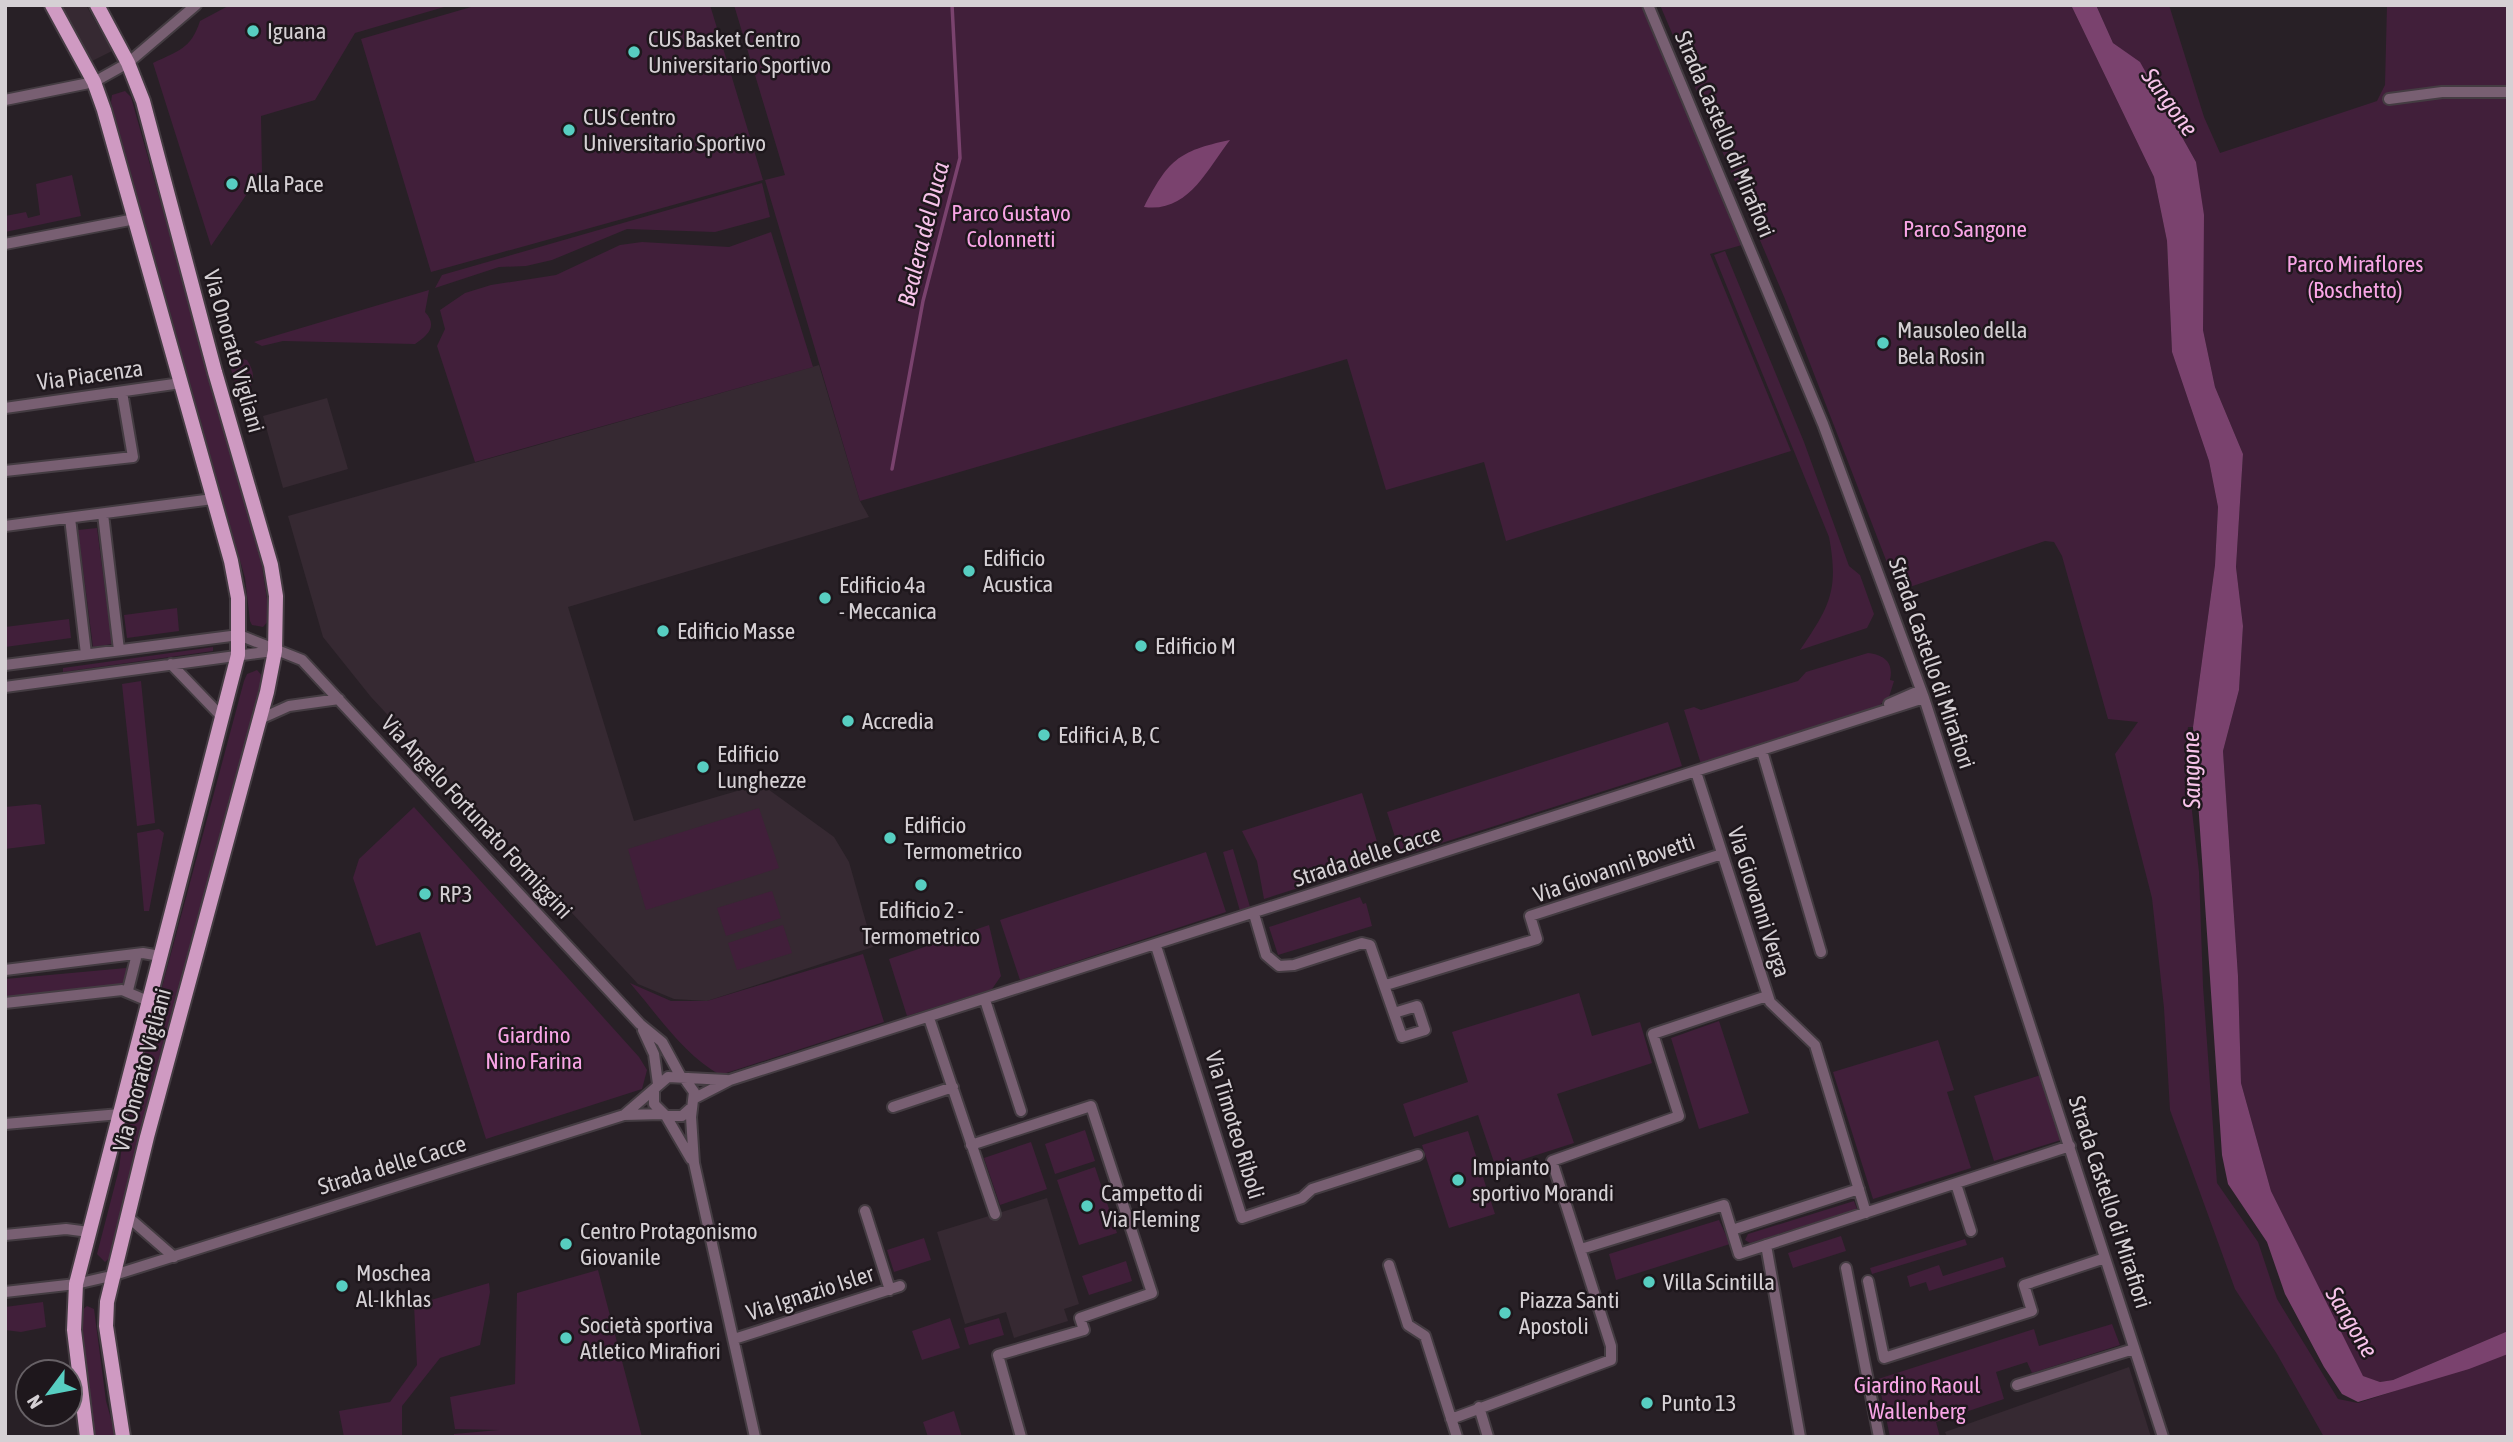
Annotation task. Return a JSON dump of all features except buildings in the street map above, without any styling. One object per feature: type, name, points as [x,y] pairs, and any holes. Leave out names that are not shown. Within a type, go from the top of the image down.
[{"type":"main road","name":"Via Onorato Vigliani","points":[[52,5],[94,82],[135,219],[238,598],[239,635],[238,655],[76,1284],[74,1330],[87,1437]]},
{"type":"main road","name":"Via Onorato Vigliani","points":[[97,5],[128,63],[143,101],[215,372],[265,539],[276,596],[275,651],[260,719],[111,1276],[106,1326],[123,1437]]},
{"type":"street","points":[[5,98],[94,82],[128,63],[196,5]]},
{"type":"street","name":"Strada Castello di Mirafiori","points":[[1648,5],[1823,424],[1922,694],[2162,1437]]},
{"type":"street","points":[[2389,99],[2442,92],[2508,92]]},
{"type":"street","points":[[5,244],[135,219]]},
{"type":"street","name":"Via Piacenza","points":[[5,408],[181,383]]},
{"type":"street","points":[[5,471],[133,457],[122,392]]},
{"type":"street","points":[[5,526],[213,499]]},
{"type":"street","points":[[103,514],[119,650]]},
{"type":"street","points":[[70,517],[86,654]]},
{"type":"street","points":[[5,665],[239,635]]},
{"type":"street","name":"Via Angelo Fortunato Formiggini","points":[[239,635],[302,660],[640,1024],[662,1042],[682,1077]]},
{"type":"street","points":[[5,687],[275,651]]},
{"type":"street","points":[[171,664],[222,717]]},
{"type":"street","name":"Strada delle Cacce","points":[[5,1292],[76,1284],[111,1276],[624,1115],[682,1116],[694,1101],[730,1080],[1762,751],[1922,694]]},
{"type":"street","points":[[260,719],[289,706],[339,699]]},
{"type":"street","points":[[1762,751],[1821,952]]},
{"type":"street","name":"Via Giovanni Verga","points":[[1696,772],[1767,996],[1773,1007],[1815,1045],[1866,1213]]},
{"type":"street","name":"Via Giovanni Bovetti","points":[[1386,985],[1537,939],[1530,916],[1722,853]]},
{"type":"street","points":[[1254,914],[1266,955],[1274,965],[1294,965],[1366,944],[1373,949],[1394,1013]]},
{"type":"street","name":"Via Timoteo Riboli","points":[[1156,946],[1242,1217],[1302,1198],[1312,1189],[1418,1154]]},
{"type":"street","points":[[5,970],[136,954],[160,956]]},
{"type":"street","points":[[128,990],[136,954]]},
{"type":"street","points":[[5,1003],[128,990],[148,1001]]},
{"type":"street","points":[[1451,1419],[1611,1360],[1611,1346],[1552,1161],[1679,1115],[1653,1034],[1767,996]]},
{"type":"street","points":[[985,1000],[1021,1111]]},
{"type":"street","points":[[929,1018],[995,1214]]},
{"type":"street","name":"Via Angelo Fortunato Formiggini","points":[[640,1024],[654,1054],[656,1088]]},
{"type":"street","name":"Strada delle Cacce","points":[[624,1115],[668,1077],[730,1080]]},
{"type":"street","points":[[682,1077],[692,1086],[694,1163],[755,1437]]},
{"type":"street","points":[[893,1107],[953,1087]]},
{"type":"street","points":[[656,1088],[654,1104],[664,1115],[694,1163]]},
{"type":"street","points":[[971,1145],[1091,1106],[1152,1293],[1080,1318],[1084,1330],[998,1355],[1021,1437]]},
{"type":"street","name":"Via Onorato Vigliani","points":[[5,1124],[120,1114]]},
{"type":"street","points":[[1581,1249],[1724,1205],[1739,1254],[2070,1146]]},
{"type":"street","points":[[1956,1184],[1971,1231]]},
{"type":"street","points":[[1732,1230],[1859,1189]]},
{"type":"street","name":"Via Ignazio Isler","points":[[734,1339],[895,1288],[865,1211]]},
{"type":"street","points":[[127,1216],[174,1257]]},
{"type":"street","points":[[5,1235],[66,1229],[89,1232]]},
{"type":"street","points":[[1766,1245],[1800,1437]]},
{"type":"street","points":[[1868,1281],[1884,1358],[2032,1311],[2024,1285],[2105,1258]]},
{"type":"street","points":[[1390,1265],[1408,1325],[1425,1336],[1457,1437]]},
{"type":"street","points":[[1846,1268],[1879,1437]]},
{"type":"street","points":[[2017,1385],[2134,1349]]},
{"type":"street","points":[[1479,1407],[1488,1437]]},
{"type":"shaded area","points":[[61,5],[86,5],[112,51],[92,61]]},
{"type":"shaded area","points":[[2071,5],[2096,5],[2113,43],[2140,62],[2196,162],[2204,215],[2203,330],[2215,387],[2243,454],[2236,567],[2243,626],[2239,690],[2223,751],[2238,976],[2241,1083],[2271,1191],[2363,1376],[2380,1382],[2393,1380],[2508,1331],[2508,1354],[2469,1369],[2358,1402],[2342,1394],[2324,1367],[2285,1294],[2267,1242],[2228,1184],[2222,1155],[2193,727],[2215,565],[2218,507],[2209,461],[2172,352],[2167,241],[2154,177]]},
{"type":"shaded area","points":[[1230,140],[1204,176],[1184,197],[1159,207],[1144,207],[1160,179],[1176,160],[1198,149]]},
{"type":"shaded area","points":[[819,365],[860,501],[869,517],[568,607],[634,821],[761,784],[834,837],[849,862],[873,947],[707,1001],[674,999],[638,984],[371,697],[323,637],[288,516]]},
{"type":"shaded area","points":[[327,398],[348,469],[283,488],[263,416]]},
{"type":"shaded area","points":[[1047,1198],[1079,1304],[1064,1309],[1068,1321],[1014,1338],[1006,1312],[965,1324],[937,1232]]},
{"type":"shaded area","points":[[2129,1367],[2151,1437],[1947,1437],[1945,1432]]},
{"type":"green space","points":[[230,5],[451,5],[355,33],[315,100],[261,116],[262,172],[211,246],[153,63],[182,48],[192,38],[200,21]]},
{"type":"green space","name":"CUS Centro Universitario Sportivo","points":[[478,5],[710,5],[763,180],[431,272],[361,39]]},
{"type":"green space","name":"Parco Gustavo Colonnetti","points":[[734,5],[1641,5],[1742,245],[1710,254],[1791,451],[1506,541],[1484,462],[1386,490],[1347,359],[860,501],[765,180],[785,175]]},
{"type":"green space","name":"Parco Sangone","points":[[1660,5],[2071,5],[2154,177],[2167,241],[2172,352],[2209,461],[2218,507],[2215,565],[2193,727],[2188,727],[2185,750],[2199,872],[2203,986],[2217,1183],[2258,1242],[2277,1299],[2338,1399],[2358,1403],[2508,1354],[2508,1437],[2324,1437],[2277,1354],[2235,1289],[2170,1110],[2164,1008],[2152,898],[2115,754],[2138,722],[2108,719],[2062,556],[2054,542],[2045,541],[1898,591],[1785,299]]},
{"type":"green space","name":"Parco Miraflores (Boschetto)","points":[[2096,5],[2169,5],[2204,117],[2220,153],[2377,101],[2385,85],[2387,5],[2508,5],[2508,1331],[2393,1380],[2380,1382],[2362,1376],[2271,1191],[2241,1083],[2238,976],[2223,751],[2239,690],[2243,626],[2236,567],[2243,454],[2215,387],[2203,330],[2196,162],[2140,63],[2113,43]]},
{"type":"green space","points":[[125,91],[131,97],[261,560],[270,619],[263,627],[252,625],[250,621],[245,578],[111,102],[112,95]]},
{"type":"green space","points":[[72,175],[81,216],[5,232],[5,216],[26,212],[28,218],[40,215],[36,184]]},
{"type":"green space","points":[[762,183],[770,217],[715,232],[627,229],[552,260],[526,266],[499,267],[435,288],[442,275]]},
{"type":"green space","points":[[771,232],[813,367],[475,462],[437,346],[445,329],[440,310],[465,293],[491,285],[556,275],[620,245],[642,242],[729,247]]},
{"type":"green space","points":[[1725,251],[1804,442],[1849,566],[1860,575],[1874,614],[1867,628],[1800,650],[1819,621],[1830,597],[1833,571],[1829,537],[1714,255]]},
{"type":"green space","points":[[429,290],[425,312],[431,322],[430,330],[415,344],[283,341],[262,346],[254,342]]},
{"type":"green space","points":[[227,355],[247,360],[252,371],[251,385],[239,397]]},
{"type":"green space","points":[[97,528],[112,644],[93,647],[78,530]]},
{"type":"green space","points":[[177,608],[179,631],[127,638],[124,615]]},
{"type":"green space","points":[[69,619],[71,638],[5,647],[5,627]]},
{"type":"green space","points":[[213,647],[213,651],[63,672],[63,668]]},
{"type":"green space","points":[[1868,653],[1886,660],[1890,668],[1890,680],[1894,681],[1889,697],[1876,708],[1701,764],[1684,710],[1694,707],[1701,710],[1798,681],[1806,672]]},
{"type":"green space","points":[[257,670],[265,679],[112,1256],[105,1262],[97,1254],[119,1169],[124,1129],[244,681],[247,674]]},
{"type":"green space","points":[[141,681],[155,823],[137,826],[122,684]]},
{"type":"green space","points":[[1668,722],[1682,766],[1401,856],[1387,812]]},
{"type":"green space","points":[[1362,793],[1383,861],[1264,899],[1257,861],[1242,831]]},
{"type":"green space","points":[[41,805],[45,844],[5,849],[5,807]]},
{"type":"green space","name":"Giardino Nino Farina","points":[[414,807],[639,1057],[647,1070],[642,1089],[486,1139],[420,932],[376,946],[353,878],[359,859]]},
{"type":"green space","points":[[759,808],[779,868],[646,910],[628,849]]},
{"type":"green space","points":[[159,829],[164,833],[149,911],[144,911],[137,833]]},
{"type":"green space","points":[[1233,849],[1250,907],[1240,911],[1223,852]]},
{"type":"green space","points":[[1206,852],[1226,912],[1020,980],[1000,920]]},
{"type":"green space","points":[[772,891],[781,918],[726,936],[717,908]]},
{"type":"green space","points":[[1360,897],[1363,904],[1366,903],[1372,926],[1278,955],[1269,927]]},
{"type":"green space","points":[[783,925],[792,953],[737,970],[728,943]]},
{"type":"green space","points":[[989,925],[1001,976],[992,989],[907,1016],[889,959]]},
{"type":"green space","points":[[863,954],[884,1022],[720,1075],[682,1045],[630,983],[671,1001],[707,1001]]},
{"type":"green space","points":[[126,968],[126,984],[5,998],[5,979]]},
{"type":"green space","points":[[1579,993],[1592,1036],[1640,1022],[1652,1063],[1557,1094],[1574,1143],[1496,1168],[1478,1115],[1414,1137],[1403,1104],[1468,1082],[1452,1032]]},
{"type":"green space","points":[[1719,1021],[1749,1113],[1699,1129],[1671,1038]]},
{"type":"green space","points":[[1938,1040],[1954,1090],[1947,1092],[1971,1168],[1873,1199],[1833,1072]]},
{"type":"green space","points":[[2041,1075],[2061,1140],[1994,1161],[1974,1096]]},
{"type":"green space","name":"Campetto di Via Fleming","points":[[1085,1130],[1095,1161],[1055,1174],[1045,1144]]},
{"type":"green space","name":"Impianto sportivo Morandi","points":[[1468,1131],[1495,1214],[1449,1228],[1422,1145]]},
{"type":"green space","points":[[1031,1142],[1047,1189],[1000,1205],[984,1158]]},
{"type":"green space","name":"Campetto di Via Fleming","points":[[1095,1167],[1117,1233],[1079,1245],[1057,1180]]},
{"type":"green space","points":[[1854,1201],[1857,1209],[1750,1243],[1745,1240],[1748,1234]]},
{"type":"green space","points":[[1719,1220],[1730,1244],[1616,1280],[1609,1254]]},
{"type":"green space","points":[[1841,1236],[1846,1251],[1793,1268],[1788,1253]]},
{"type":"green space","points":[[924,1238],[931,1260],[894,1272],[887,1250]]},
{"type":"green space","points":[[1965,1239],[1967,1245],[1872,1274],[1870,1268]]},
{"type":"green space","points":[[2003,1257],[2006,1267],[1929,1291],[1926,1282],[1910,1287],[1907,1276],[1939,1265],[1943,1276]]},
{"type":"green space","points":[[1126,1261],[1132,1281],[1089,1295],[1082,1276]]},
{"type":"green space","name":"Società sportiva Atletico Mirafiori","points":[[598,1270],[642,1437],[454,1437],[454,1434],[499,1430],[455,1429],[450,1397],[515,1384],[517,1293]]},
{"type":"green space","points":[[489,1283],[490,1292],[480,1345],[440,1358],[402,1406],[402,1437],[344,1437],[339,1411],[390,1402],[417,1365],[414,1305]]},
{"type":"green space","points":[[43,1302],[46,1327],[21,1332],[5,1330],[5,1307]]},
{"type":"green space","points":[[87,1306],[94,1309],[106,1401],[116,1437],[94,1437],[81,1311]]},
{"type":"green space","points":[[950,1318],[960,1348],[922,1360],[912,1331]]},
{"type":"green space","points":[[999,1318],[1004,1335],[969,1345],[964,1328]]},
{"type":"green space","name":"Giardino Raoul Wallenberg","points":[[2112,1324],[2120,1345],[2032,1373],[2027,1362],[1996,1372],[2004,1399],[1936,1422],[1940,1437],[1890,1437],[1878,1379],[2034,1329],[2039,1346]]},
{"type":"green space","points":[[954,1411],[962,1437],[928,1437],[923,1422]]},
{"type":"waterway","name":"Bealera del Duca","points":[[892,469],[923,301],[960,158],[952,5]]},
{"type":"place","name":"Iguana","points":[[253,31]]},
{"type":"place","name":"CUS Basket Centro Universitario Sportivo","points":[[634,52]]},
{"type":"place","name":"CUS Centro Universitario Sportivo","points":[[569,130]]},
{"type":"place","name":"Alla Pace","points":[[232,184]]},
{"type":"place","name":"Mausoleo della Bela Rosin","points":[[1883,343]]},
{"type":"place","name":"Edificio Acustica","points":[[969,571]]},
{"type":"place","name":"Edificio 4a - Meccanica","points":[[825,598]]},
{"type":"place","name":"Edificio Masse","points":[[663,631]]},
{"type":"place","name":"Edificio M","points":[[1141,646]]},
{"type":"place","name":"Accredia","points":[[848,721]]},
{"type":"place","name":"Edifici A, B, C","points":[[1044,735]]},
{"type":"place","name":"Edificio Lunghezze","points":[[703,767]]},
{"type":"place","name":"Edificio Termometrico","points":[[890,838]]},
{"type":"place","name":"Edificio 2 - Termometrico","points":[[921,885]]},
{"type":"place","name":"RP3","points":[[425,894]]},
{"type":"place","name":"Impianto sportivo Morandi","points":[[1458,1180]]},
{"type":"place","name":"Campetto di Via Fleming","points":[[1087,1206]]},
{"type":"place","name":"Centro Protagonismo Giovanile","points":[[566,1244]]},
{"type":"place","name":"Villa Scintilla","points":[[1649,1282]]},
{"type":"place","name":"Moschea Al-Ikhlas","points":[[342,1286]]},
{"type":"place","name":"Piazza Santi Apostoli","points":[[1505,1313]]},
{"type":"place","name":"Società sportiva Atletico Mirafiori","points":[[566,1338]]},
{"type":"place","name":"Punto 13","points":[[1647,1403]]},
{"type":"water label","name":"Sangone","points":[[2170,102]]},
{"type":"water label","name":"Sangone","points":[[2191,770]]},
{"type":"water label","name":"Sangone","points":[[2352,1322]]}]
